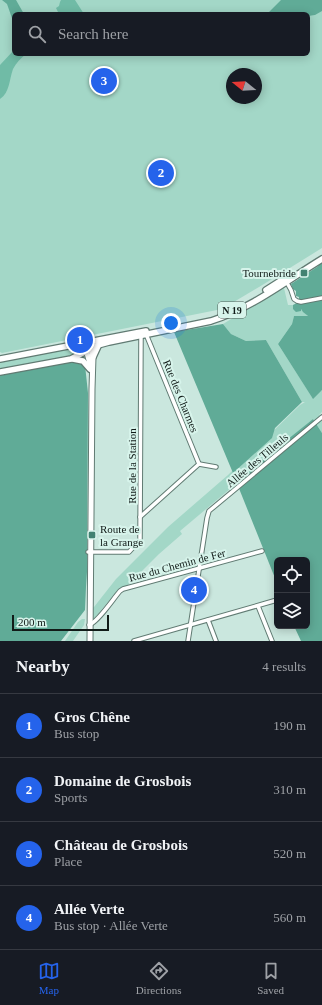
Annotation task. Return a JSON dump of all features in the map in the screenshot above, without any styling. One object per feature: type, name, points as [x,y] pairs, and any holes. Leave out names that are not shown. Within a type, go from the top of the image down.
[{"type":"main road","name":"N 19","points":[[0,372],[71,359],[109,342],[211,321],[225,316],[252,303],[322,255]]},
{"type":"main road","name":"N 19","points":[[0,359],[215,316],[229,311],[322,259]]},
{"type":"main road","points":[[86,343],[93,356]]},
{"type":"main road","points":[[89,641],[91,369],[93,356],[98,346]]},
{"type":"main road","points":[[89,350],[91,369]]},
{"type":"main road","points":[[71,359],[83,361],[91,369]]},
{"type":"street","points":[[285,280],[294,299],[297,301],[302,302],[322,298]]},
{"type":"street","name":"Rue des Charmes","points":[[144,335],[199,464]]},
{"type":"street","name":"Rue de la Station","points":[[89,552],[129,552],[140,540],[144,335]]},
{"type":"street","name":"Allée des Tilleuls","points":[[200,568],[207,518],[210,510],[322,417]]},
{"type":"street","points":[[140,517],[199,464],[216,467]]},
{"type":"street","name":"Rue du Chemin de Fer","points":[[89,625],[97,619],[123,589],[262,551]]},
{"type":"street","points":[[188,641],[200,568]]},
{"type":"street","points":[[134,641],[274,601]]},
{"type":"street","points":[[258,606],[272,641]]},
{"type":"street","points":[[208,620],[216,641]]},
{"type":"street","points":[[155,641],[156,635]]},
{"type":"shaded area","points":[[0,0],[322,0],[322,248],[222,309],[2,353],[0,352]]},
{"type":"shaded area","points":[[2,0],[16,0],[23,12],[12,12],[12,18],[7,4]]},
{"type":"shaded area","points":[[61,0],[75,0],[83,12],[58,12],[56,8],[59,6]]},
{"type":"shaded area","points":[[281,0],[322,0],[322,11],[315,15],[310,16],[310,12],[269,12]]},
{"type":"shaded area","points":[[12,52],[12,56],[24,56],[14,67],[6,93],[0,99],[0,65]]},
{"type":"shaded area","points":[[322,262],[322,390],[313,399],[278,344],[292,324],[294,316],[308,316],[301,309],[301,311],[296,312],[293,309],[293,305],[298,302],[299,297],[296,296],[296,291],[293,289],[291,284]]},
{"type":"shaded area","points":[[284,288],[288,305],[293,305],[293,309],[301,309],[308,316],[294,316],[292,324],[278,344],[312,397],[322,390],[322,412],[319,415],[322,418],[322,433],[313,419],[180,531],[182,534],[159,554],[126,587],[118,590],[91,621],[91,609],[116,579],[168,527],[228,475],[300,405],[305,402],[302,402],[266,340],[246,341],[231,334],[223,324]]},
{"type":"shaded area","points":[[223,324],[231,334],[246,341],[266,340],[302,402],[275,428],[272,438],[233,473],[174,332]]},
{"type":"shaded area","points":[[81,346],[83,351],[75,355],[0,370],[0,362]]},
{"type":"shaded area","points":[[81,362],[85,365],[88,393],[87,572],[85,610],[61,641],[0,641],[0,373]]},
{"type":"shaded area","points":[[313,419],[322,433],[322,641],[301,641],[295,629],[310,629],[310,557],[274,557],[274,576],[236,481]]},
{"type":"shaded area","points":[[85,619],[84,625],[73,641],[65,641],[78,622]]},
{"type":"place","name":"Château de Grosbois","points":[[104,81]]},
{"type":"place","name":"Domaine de Grosbois","points":[[161,173]]},
{"type":"place","name":"Tournebride","points":[[304,273]]},
{"type":"place","name":"Gros Chêne","points":[[80,340]]},
{"type":"place","name":"Route de la Grange","points":[[92,535]]},
{"type":"place","name":"Allée Verte","points":[[194,590]]}]
